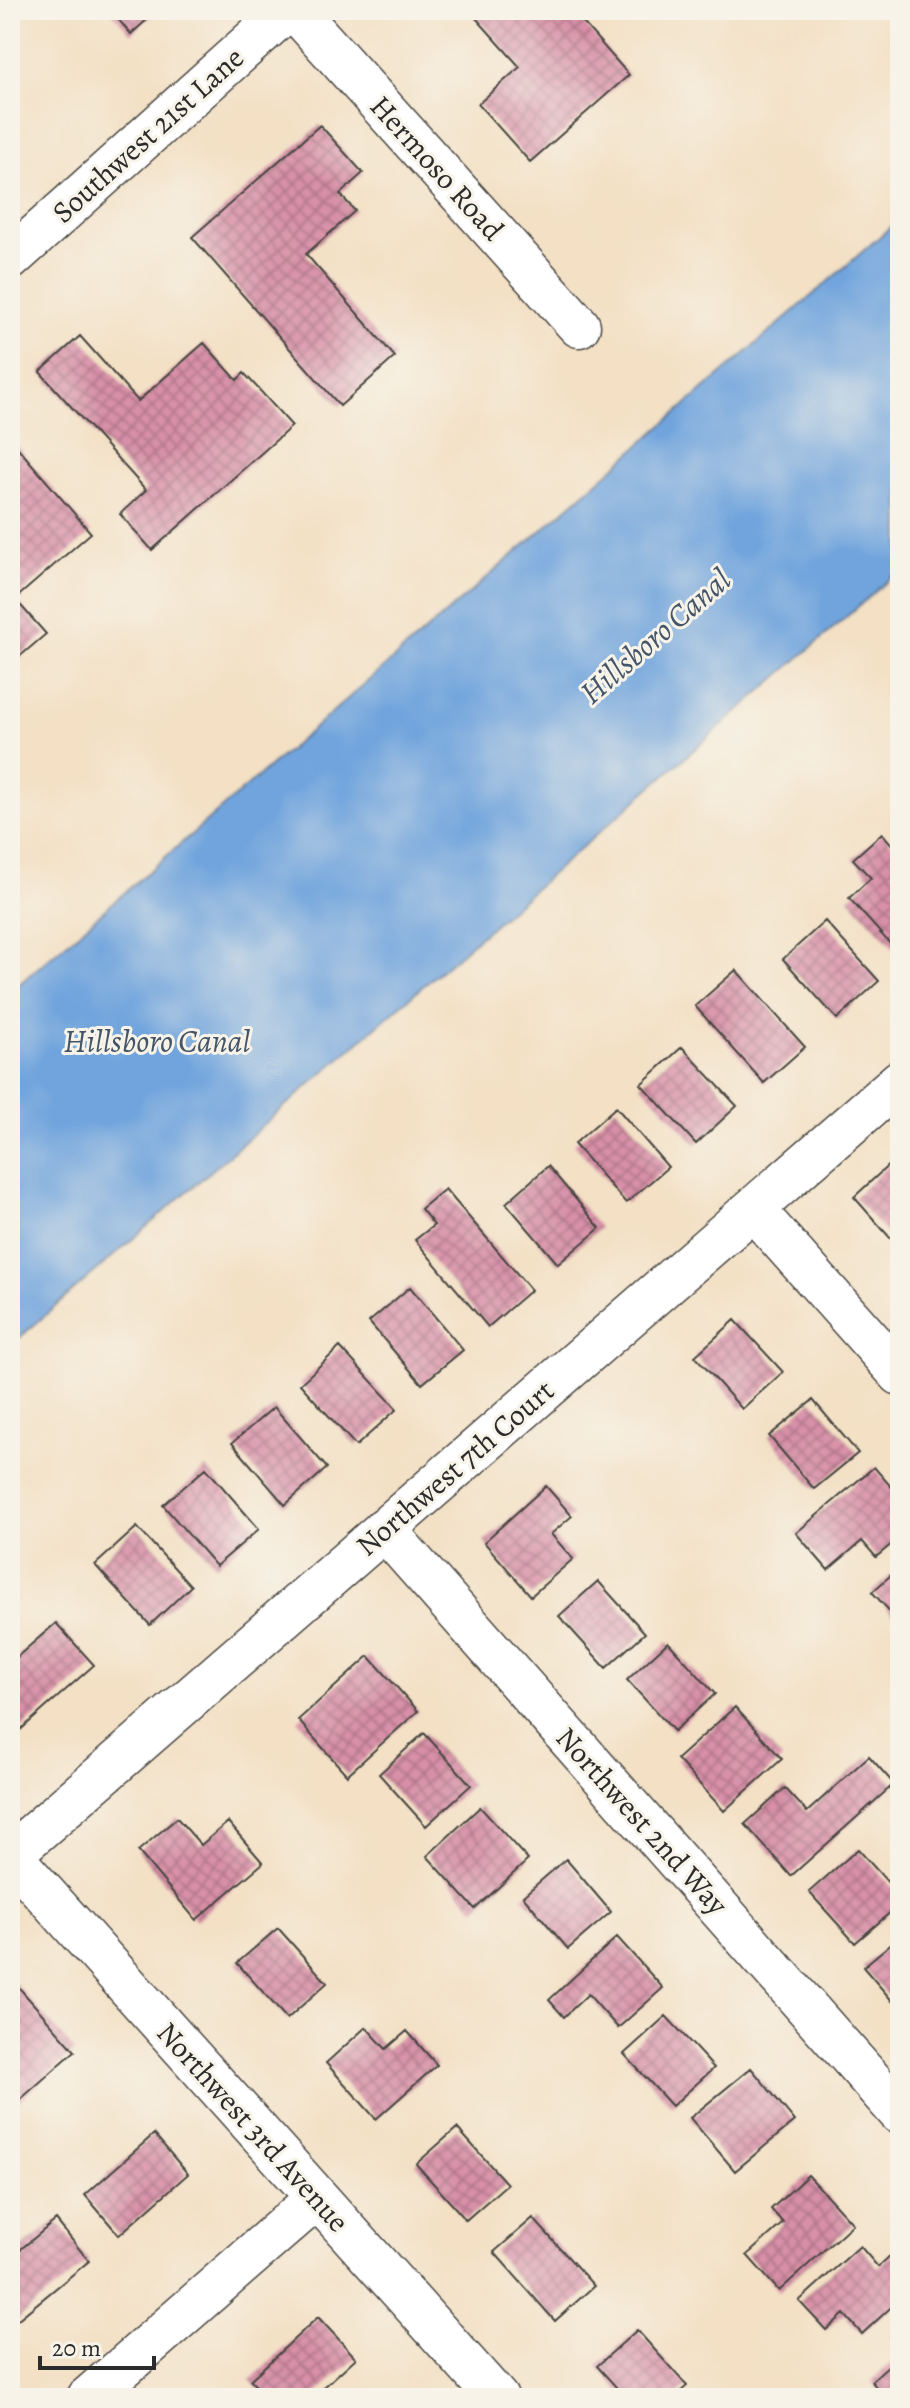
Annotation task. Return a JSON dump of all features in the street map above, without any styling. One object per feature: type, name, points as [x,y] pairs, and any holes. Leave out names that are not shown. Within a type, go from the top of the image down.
[{"type":"street","name":"Southwest 21st Lane","points":[[10,259],[287,10]]},
{"type":"street","name":"Hermoso Road","points":[[295,10],[579,326]]},
{"type":"street","name":"Northwest 7th Court","points":[[10,1855],[900,1081]]},
{"type":"street","points":[[753,1209],[900,1374]]},
{"type":"street","name":"Northwest 2nd Way","points":[[384,1529],[900,2113]]},
{"type":"street","name":"Northwest 3rd Avenue","points":[[10,1855],[497,2398]]},
{"type":"street","points":[[88,2398],[317,2198]]},
{"type":"water","name":"Hillsboro Canal","points":[[900,219],[900,570],[10,1346],[10,992]]},
{"type":"building","points":[[110,10],[158,10],[131,34]]},
{"type":"building","points":[[485,10],[572,10],[629,75],[530,162],[478,104],[520,67],[476,18]]},
{"type":"building","points":[[320,125],[363,173],[340,194],[355,211],[306,254],[395,357],[340,406],[192,237]]},
{"type":"building","points":[[80,336],[138,401],[204,343],[237,380],[244,373],[292,426],[152,550],[120,514],[146,490],[40,372]]},
{"type":"building","points":[[12,441],[91,533],[15,599],[46,634],[18,658],[10,650]]},
{"type":"building","points":[[882,833],[900,854],[900,955],[849,898],[871,878],[853,859]]},
{"type":"building","points":[[825,921],[879,981],[837,1019],[783,959]]},
{"type":"building","points":[[736,970],[805,1047],[764,1083],[695,1006]]},
{"type":"building","points":[[682,1047],[737,1106],[696,1144],[641,1084]]},
{"type":"building","points":[[616,1107],[668,1167],[626,1203],[574,1144]]},
{"type":"building","points":[[893,1161],[900,1168],[900,1249],[854,1197]]},
{"type":"building","points":[[548,1166],[600,1228],[558,1264],[506,1203]]},
{"type":"building","points":[[445,1189],[531,1290],[488,1327],[415,1240],[434,1225],[421,1209]]},
{"type":"building","points":[[410,1287],[463,1350],[422,1384],[369,1322]]},
{"type":"building","points":[[735,1320],[783,1372],[742,1409],[695,1356]]},
{"type":"building","points":[[340,1347],[397,1409],[356,1446],[300,1384]]},
{"type":"building","points":[[813,1400],[858,1453],[814,1489],[769,1436]]},
{"type":"building","points":[[274,1407],[327,1468],[285,1505],[232,1443]]},
{"type":"building","points":[[874,1467],[900,1497],[900,1537],[876,1557],[862,1541],[828,1570],[796,1533]]},
{"type":"building","points":[[206,1468],[259,1529],[216,1566],[163,1505]]},
{"type":"building","points":[[546,1486],[572,1516],[551,1534],[573,1559],[531,1596],[484,1542]]},
{"type":"building","points":[[137,1527],[191,1586],[150,1625],[95,1565]]},
{"type":"building","points":[[900,1567],[900,1616],[897,1619],[872,1592]]},
{"type":"building","points":[[598,1581],[645,1633],[606,1668],[559,1616]]},
{"type":"building","points":[[56,1623],[94,1665],[18,1732],[10,1723],[10,1663]]},
{"type":"building","points":[[668,1642],[715,1694],[674,1731],[627,1680]]},
{"type":"building","points":[[369,1656],[418,1711],[347,1775],[298,1720]]},
{"type":"building","points":[[735,1707],[782,1759],[724,1811],[677,1759]]},
{"type":"building","points":[[424,1733],[471,1785],[426,1826],[379,1774]]},
{"type":"building","points":[[869,1756],[894,1784],[791,1876],[745,1824],[785,1788],[807,1812]]},
{"type":"building","points":[[480,1807],[528,1860],[475,1909],[427,1856]]},
{"type":"building","points":[[177,1818],[201,1845],[228,1822],[263,1863],[196,1920],[138,1851]]},
{"type":"building","points":[[858,1849],[900,1896],[900,1904],[855,1943],[809,1892]]},
{"type":"building","points":[[566,1859],[611,1912],[568,1949],[523,1896]]},
{"type":"building","points":[[278,1928],[327,1983],[287,2019],[237,1963]]},
{"type":"building","points":[[900,1936],[900,2010],[863,1967]]},
{"type":"building","points":[[617,1937],[663,1988],[618,2028],[588,1994],[564,2017],[549,2000]]},
{"type":"building","points":[[14,1982],[75,2051],[12,2107],[10,1986]]},
{"type":"building","points":[[666,2016],[714,2068],[672,2106],[624,2054]]},
{"type":"building","points":[[366,2027],[386,2049],[407,2031],[437,2065],[376,2119],[326,2063]]},
{"type":"building","points":[[751,2068],[795,2121],[735,2171],[690,2118]]},
{"type":"building","points":[[457,2128],[507,2184],[466,2220],[416,2164]]},
{"type":"building","points":[[154,2134],[188,2174],[119,2235],[85,2195]]},
{"type":"building","points":[[808,2175],[853,2224],[779,2291],[747,2255],[783,2223],[771,2209]]},
{"type":"building","points":[[533,2218],[594,2286],[555,2321],[494,2252]]},
{"type":"building","points":[[56,2220],[89,2261],[17,2320],[10,2312],[10,2258]]},
{"type":"building","points":[[860,2246],[878,2267],[892,2254],[900,2263],[900,2299],[862,2334],[844,2314],[826,2330],[799,2301]]},
{"type":"building","points":[[318,2317],[356,2358],[312,2398],[267,2398],[250,2380]]},
{"type":"building","points":[[900,2328],[900,2346],[891,2336]]},
{"type":"building","points":[[637,2330],[687,2386],[673,2398],[626,2398],[597,2366]]},
{"type":"building","points":[[900,2355],[900,2398],[886,2398],[871,2381]]}]
